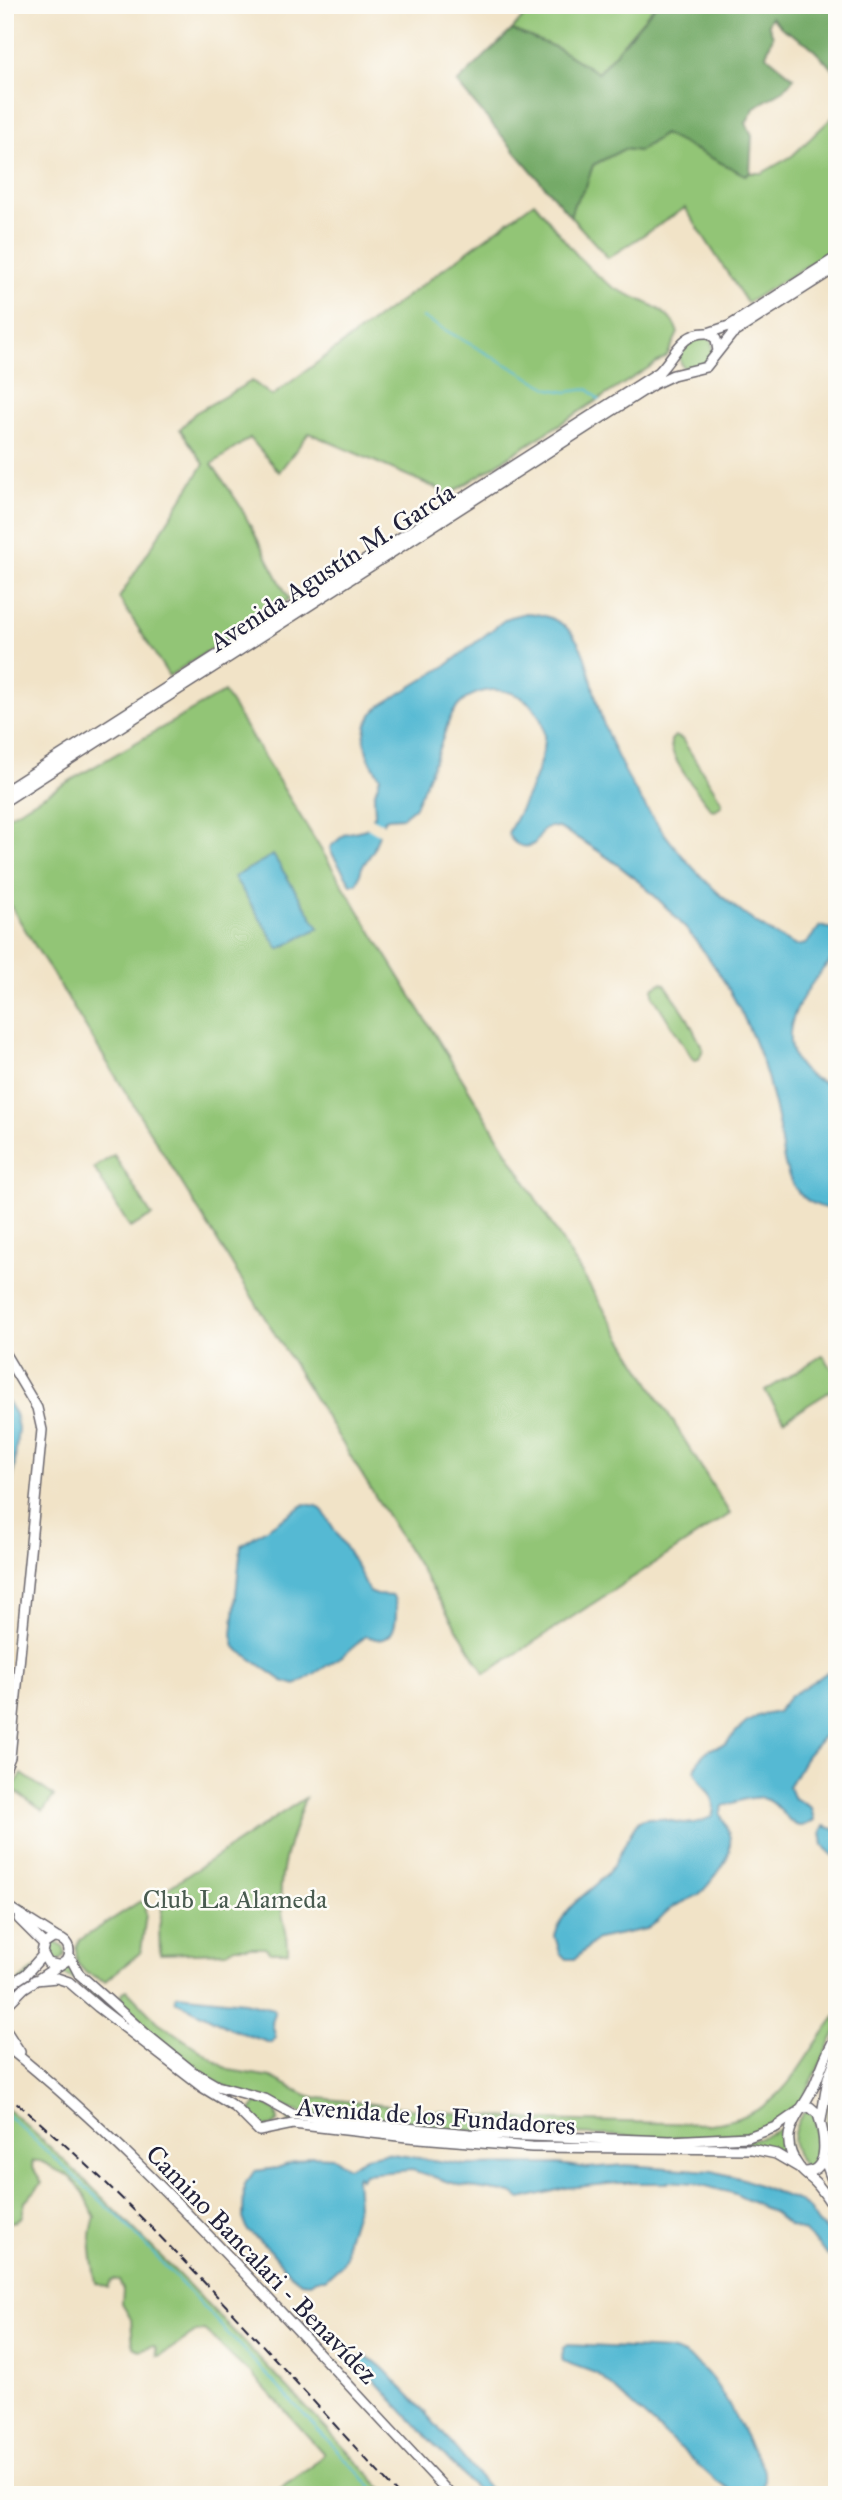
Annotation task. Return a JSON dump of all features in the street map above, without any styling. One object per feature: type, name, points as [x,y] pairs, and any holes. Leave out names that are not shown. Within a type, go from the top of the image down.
[{"type":"street","points":[[837,257],[729,326],[689,336],[678,346],[675,354],[677,366],[683,372],[693,372],[706,367],[738,330],[837,267]]},
{"type":"street","points":[[708,333],[718,343],[717,353]]},
{"type":"street","name":"Avenida Agustín M. García","points":[[5,791],[659,372],[675,354]]},
{"type":"street","name":"Avenida Agustín M. García","points":[[5,801],[654,384],[683,372]]},
{"type":"street","points":[[5,1354],[37,1408],[42,1430],[10,1757],[5,1769]]},
{"type":"street","points":[[5,1905],[68,1944],[69,1955],[63,1963],[18,1993],[5,2007]]},
{"type":"street","points":[[5,1905],[44,1944]]},
{"type":"street","points":[[5,1988],[26,1974],[43,1956],[44,1944],[57,1938]]},
{"type":"street","name":"Avenida de los Fundadores","points":[[69,1955],[79,1974],[183,2065],[217,2086],[256,2096],[285,2111],[303,2116],[405,2129],[538,2138],[670,2141],[748,2137],[776,2127],[798,2111]]},
{"type":"street","points":[[43,1956],[48,1963],[57,1965]]},
{"type":"street","name":"Avenida de los Fundadores","points":[[35,1980],[57,1978],[69,1982],[202,2087],[236,2107],[255,2129],[266,2131],[293,2124],[532,2147],[752,2149],[776,2154],[802,2170]]},
{"type":"street","name":"Camino Bancalari - Benavídez","points":[[5,2029],[17,2049],[95,2121],[195,2220],[451,2495]]},
{"type":"street","points":[[837,2035],[809,2096],[791,2123],[790,2143],[802,2170],[825,2193],[837,2213]]},
{"type":"street","name":"Camino Bancalari - Benavídez","points":[[5,2045],[36,2068]]},
{"type":"street","points":[[837,2055],[828,2078],[821,2122],[823,2155],[837,2193]]},
{"type":"street","points":[[246,2117],[246,2104],[256,2096]]},
{"type":"street","points":[[274,2128],[280,2116],[278,2106]]},
{"type":"street","points":[[798,2111],[805,2107],[814,2109],[821,2122]]},
{"type":"street","points":[[802,2170],[814,2172],[819,2169],[823,2155]]},
{"type":"green space","points":[[533,5],[656,5],[598,73],[557,48],[512,30]]},
{"type":"green space","points":[[656,5],[837,5],[837,73],[808,44],[782,28],[771,17],[768,24],[773,36],[766,55],[794,78],[784,90],[755,107],[746,123],[752,135],[750,173],[745,175],[664,134],[639,151],[624,149],[593,165],[586,186],[574,204],[570,216],[457,83],[512,30],[557,48],[598,73]]},
{"type":"green space","points":[[837,113],[837,247],[747,303],[685,208],[608,258],[570,216],[574,204],[586,186],[593,165],[624,149],[639,151],[664,134],[745,175],[762,173],[792,156]]},
{"type":"green space","points":[[534,202],[580,259],[601,279],[668,316],[678,333],[667,356],[450,494],[309,433],[279,472],[250,438],[212,464],[239,504],[289,599],[169,676],[119,598],[204,464],[180,429],[195,413],[252,381],[272,396]]},
{"type":"green space","points":[[706,337],[712,341],[713,353],[704,365],[685,368],[682,366],[678,354],[690,339]]},
{"type":"green space","points":[[224,692],[730,1514],[485,1674],[5,897],[5,818]]},
{"type":"green space","points":[[675,736],[682,739],[722,802],[715,810],[711,809],[679,766],[671,748],[671,740]]},
{"type":"green space","points":[[661,983],[665,984],[686,1015],[703,1049],[699,1059],[692,1058],[653,996],[653,988]]},
{"type":"green space","points":[[114,1155],[152,1216],[130,1228],[94,1168]]},
{"type":"green space","points":[[823,1355],[837,1376],[837,1387],[784,1420],[765,1391]]},
{"type":"green space","points":[[22,1774],[54,1796],[43,1811],[12,1789]]},
{"type":"green space","name":"Club La Alameda","points":[[305,1798],[287,1850],[282,1877],[281,1904],[288,1952],[270,1952],[265,1947],[235,1947],[227,1952],[160,1954],[159,1928],[165,1890]]},
{"type":"green space","points":[[143,1901],[146,1914],[141,1952],[105,1981],[86,1973],[77,1963],[76,1948],[80,1940]]},
{"type":"green space","points":[[56,1943],[64,1948],[65,1952],[60,1960],[56,1961],[48,1956],[47,1952],[52,1944]]},
{"type":"green space","points":[[43,1962],[48,1967],[21,1985],[5,2003],[5,1992]]},
{"type":"green space","points":[[71,1966],[106,2004],[105,2009],[76,1981],[55,1974]]},
{"type":"green space","points":[[127,1990],[158,2022],[229,2070],[271,2077],[306,2095],[538,2120],[710,2124],[736,2119],[757,2110],[786,2086],[837,2015],[837,2030],[801,2103],[762,2132],[690,2138],[445,2130],[302,2113],[230,2089],[199,2073],[124,2011],[121,1999],[123,1992]]},
{"type":"green space","points":[[837,2069],[837,2179],[829,2152],[827,2124]]},
{"type":"green space","points":[[257,2103],[276,2111],[278,2120],[274,2126],[264,2127],[253,2120],[251,2111]]},
{"type":"green space","points":[[5,2107],[142,2237],[388,2495],[276,2495],[278,2490],[311,2467],[324,2454],[252,2374],[204,2330],[196,2332],[160,2356],[157,2356],[155,2347],[140,2350],[133,2347],[131,2319],[122,2304],[123,2290],[119,2281],[111,2281],[108,2288],[96,2283],[91,2242],[95,2217],[83,2192],[70,2177],[43,2162],[33,2161],[32,2166],[42,2183],[25,2202],[22,2216],[16,2221],[5,2223]]},
{"type":"green space","points":[[804,2111],[815,2117],[818,2166],[805,2168],[796,2154],[793,2140],[796,2126]]},
{"type":"green space","points":[[288,2116],[477,2137],[619,2144],[728,2143],[758,2138],[786,2126],[790,2157],[763,2148],[480,2141],[288,2122]]},
{"type":"water","points":[[526,613],[554,619],[566,627],[576,639],[585,658],[600,715],[618,758],[657,823],[706,881],[734,907],[796,946],[806,944],[820,926],[837,930],[837,952],[801,1001],[791,1024],[790,1037],[791,1049],[804,1071],[825,1083],[837,1085],[837,1210],[811,1203],[793,1185],[784,1159],[768,1080],[750,1030],[732,994],[692,936],[653,894],[631,875],[559,828],[547,828],[536,842],[528,846],[517,844],[509,836],[508,833],[531,788],[543,751],[542,723],[536,710],[526,700],[499,690],[485,691],[471,696],[459,705],[450,718],[414,808],[403,817],[384,820],[357,884],[351,884],[331,852],[330,847],[345,834],[366,829],[375,814],[374,796],[380,777],[369,759],[364,738],[373,713],[383,704],[447,665],[503,621]]},
{"type":"water","points":[[273,855],[319,928],[279,949],[234,877]]},
{"type":"water","points":[[5,1398],[15,1414],[18,1428],[5,1564]]},
{"type":"water","points":[[305,1504],[317,1506],[323,1511],[369,1592],[393,1596],[396,1614],[392,1633],[388,1637],[379,1640],[366,1636],[344,1655],[296,1685],[283,1681],[240,1651],[235,1647],[232,1635],[241,1545]]},
{"type":"water","points":[[837,1666],[837,1721],[807,1755],[789,1787],[793,1797],[811,1808],[814,1820],[806,1825],[794,1824],[774,1804],[762,1798],[745,1799],[723,1806],[720,1814],[730,1837],[730,1851],[723,1866],[703,1891],[669,1909],[647,1929],[597,1939],[575,1959],[566,1959],[560,1953],[555,1936],[559,1924],[572,1906],[611,1869],[639,1821],[655,1818],[691,1823],[712,1816],[714,1803],[695,1771],[702,1756],[726,1744],[746,1723],[758,1716],[777,1712],[789,1697]]},
{"type":"water","points":[[824,1826],[837,1830],[837,1859],[823,1846],[821,1831]]},
{"type":"water","points":[[178,1995],[244,2002],[274,2009],[272,2023],[276,2038],[270,2043],[231,2029],[176,2001],[175,1997]]},
{"type":"water","points":[[385,2153],[466,2165],[558,2164],[588,2168],[626,2165],[712,2171],[743,2179],[798,2201],[808,2208],[818,2223],[837,2241],[837,2264],[803,2231],[790,2226],[771,2211],[735,2194],[695,2183],[668,2181],[566,2188],[521,2199],[511,2193],[462,2186],[412,2170],[364,2174],[361,2179],[358,2176],[356,2178],[358,2205],[347,2240],[346,2256],[342,2264],[325,2279],[316,2279],[310,2283],[301,2282],[290,2274],[270,2250],[248,2231],[243,2218],[244,2185],[255,2171],[277,2168],[311,2156],[332,2157],[348,2167],[366,2157]]},
{"type":"water","points":[[568,2345],[669,2350],[699,2365],[721,2392],[762,2465],[764,2495],[738,2495],[715,2480],[598,2374],[562,2361],[564,2348]]},
{"type":"water","points":[[363,2356],[379,2365],[412,2399],[495,2495],[481,2495],[360,2365],[358,2360]]},
{"type":"pier","points":[[370,817],[386,825],[381,835],[364,826]]},
{"type":"waterway","points":[[422,317],[550,389],[567,392],[588,389],[599,400]]},
{"type":"waterway","points":[[5,2113],[122,2220],[379,2495]]},
{"type":"railway","points":[[5,2093],[58,2139],[160,2236],[399,2495]]}]
